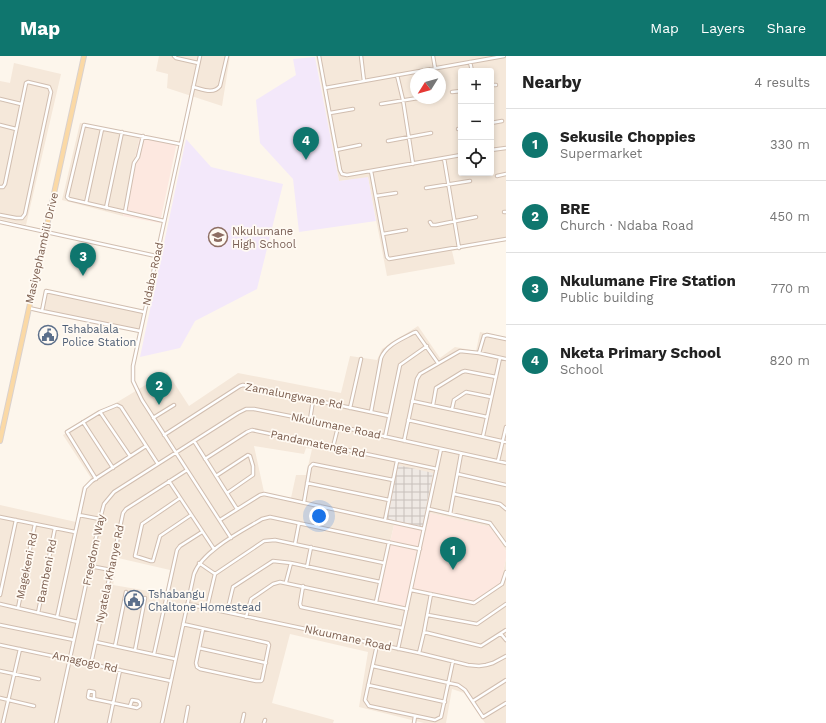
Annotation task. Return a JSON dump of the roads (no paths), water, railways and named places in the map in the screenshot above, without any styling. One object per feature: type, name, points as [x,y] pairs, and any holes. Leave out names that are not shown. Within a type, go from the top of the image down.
[{"type":"main road","name":"Masiyephambili Drive","points":[[0,441],[84,56]]},
{"type":"street","points":[[174,56],[176,58],[198,63]]},
{"type":"street","name":"Ndaba Road","points":[[200,56],[144,312],[132,376],[138,393],[153,418],[231,538]]},
{"type":"street","points":[[193,87],[213,91],[217,90],[220,86],[227,56]]},
{"type":"street","points":[[319,56],[336,150],[342,174],[347,175],[458,156]]},
{"type":"street","points":[[360,56],[364,80]]},
{"type":"street","points":[[433,56],[435,68],[504,56]]},
{"type":"street","points":[[470,62],[471,68]]},
{"type":"street","points":[[326,88],[410,73]]},
{"type":"street","points":[[397,75],[403,100],[414,164]]},
{"type":"street","points":[[0,187],[3,187],[5,184],[27,82],[50,88],[51,92],[25,214],[22,218],[18,219],[0,215]]},
{"type":"street","points":[[452,92],[458,91]]},
{"type":"street","points":[[0,99],[22,104]]},
{"type":"street","points":[[381,104],[410,99]]},
{"type":"street","points":[[330,112],[353,109]]},
{"type":"street","points":[[494,122],[502,121]]},
{"type":"street","points":[[0,125],[16,129]]},
{"type":"street","points":[[164,221],[69,200],[67,197],[83,126],[85,125],[180,144]]},
{"type":"street","points":[[86,204],[102,129]]},
{"type":"street","points":[[106,208],[122,132]]},
{"type":"street","points":[[388,141],[431,133]]},
{"type":"street","points":[[125,212],[134,163],[138,157],[143,136]]},
{"type":"street","points":[[336,150],[360,145]]},
{"type":"street","points":[[494,150],[506,148]]},
{"type":"street","points":[[444,158],[460,248]]},
{"type":"street","points":[[371,171],[382,234],[387,257],[390,260],[506,239]]},
{"type":"street","points":[[497,176],[506,174]]},
{"type":"street","points":[[426,188],[470,181]]},
{"type":"street","points":[[376,196],[396,193]]},
{"type":"street","points":[[430,222],[432,225],[436,225],[476,217]]},
{"type":"street","points":[[0,222],[156,256]]},
{"type":"street","points":[[382,234],[406,230]]},
{"type":"street","points":[[42,311],[46,292],[144,312]]},
{"type":"street","points":[[29,308],[140,331]]},
{"type":"street","points":[[370,412],[380,363],[385,351],[414,332],[418,334],[438,363]]},
{"type":"street","points":[[479,353],[484,336],[487,335],[506,339]]},
{"type":"street","points":[[385,437],[400,365],[427,346]]},
{"type":"street","points":[[404,441],[419,376],[438,363],[460,351],[479,353],[506,359]]},
{"type":"street","points":[[483,436],[500,358]]},
{"type":"street","points":[[350,408],[361,359]]},
{"type":"street","points":[[433,405],[436,388],[462,372],[465,371],[496,377]]},
{"type":"street","name":"Zamalungwane Rd","points":[[164,435],[242,385],[389,416]]},
{"type":"street","points":[[452,409],[454,400],[466,392],[491,397]]},
{"type":"street","points":[[310,420],[313,400]]},
{"type":"street","points":[[412,401],[487,417]]},
{"type":"street","points":[[96,479],[67,431],[100,412],[117,405],[120,405],[158,464]]},
{"type":"street","points":[[153,418],[174,405]]},
{"type":"street","name":"Nkulumane Road","points":[[176,452],[238,413],[250,409],[310,420],[506,463]]},
{"type":"street","points":[[100,412],[130,456]]},
{"type":"street","points":[[408,420],[504,441]]},
{"type":"street","points":[[83,422],[113,468]]},
{"type":"street","points":[[333,447],[338,426]]},
{"type":"street","points":[[498,461],[504,441],[506,427]]},
{"type":"street","name":"Pandamatenga Rd","points":[[205,459],[252,430],[437,469]]},
{"type":"street","points":[[194,441],[237,509]]},
{"type":"street","points":[[57,617],[85,488],[146,446]]},
{"type":"street","points":[[398,649],[441,449]]},
{"type":"street","name":"Freedom Way","points":[[56,723],[104,504],[111,495],[176,452]]},
{"type":"street","points":[[450,514],[461,454]]},
{"type":"street","points":[[216,476],[248,455],[250,456],[253,466],[253,475],[227,493]]},
{"type":"street","points":[[385,520],[397,461]]},
{"type":"street","points":[[304,502],[310,467],[315,464],[393,480]]},
{"type":"street","name":"Nyatela Khanye Rd","points":[[91,664],[123,513],[126,509],[187,470]]},
{"type":"street","points":[[458,474],[506,485]]},
{"type":"street","points":[[169,481],[214,549]]},
{"type":"street","points":[[307,483],[389,500]]},
{"type":"street","points":[[220,520],[263,494],[424,529]]},
{"type":"street","points":[[454,494],[500,504],[506,509]]},
{"type":"street","points":[[180,498],[142,524],[135,556],[153,561],[159,537],[191,515]]},
{"type":"street","points":[[316,526],[320,506]]},
{"type":"street","points":[[429,509],[490,523],[506,545]]},
{"type":"street","points":[[79,515],[100,519]]},
{"type":"street","points":[[0,517],[76,532]]},
{"type":"street","points":[[162,723],[194,574],[199,563],[214,549],[267,517],[316,526],[420,549]]},
{"type":"street","points":[[0,595],[16,520]]},
{"type":"street","points":[[295,544],[299,523]]},
{"type":"street","name":"Magekeni Rd","points":[[18,608],[35,524]]},
{"type":"street","name":"Bambeni Rd","points":[[38,613],[55,528]]},
{"type":"street","points":[[154,654],[177,550],[202,532]]},
{"type":"street","points":[[207,608],[215,574],[266,540],[275,540],[311,547],[384,563]]},
{"type":"street","points":[[376,602],[389,542]]},
{"type":"street","points":[[307,567],[311,547]]},
{"type":"street","points":[[227,612],[234,586],[273,561],[291,563],[380,582]]},
{"type":"street","points":[[199,563],[215,574]]},
{"type":"street","points":[[286,582],[291,563]]},
{"type":"street","points":[[90,566],[111,570]]},
{"type":"street","points":[[411,590],[474,603],[500,585],[506,572]]},
{"type":"street","points":[[246,617],[252,598],[277,582],[286,582],[407,609]]},
{"type":"street","points":[[303,586],[300,604],[301,607],[402,628]]},
{"type":"street","points":[[115,646],[126,592]]},
{"type":"street","points":[[418,653],[428,615],[430,594]]},
{"type":"street","points":[[135,650],[145,598]]},
{"type":"street","points":[[0,604],[78,622]]},
{"type":"street","name":"Nkuumane Road","points":[[187,604],[479,666],[494,663],[506,656]]},
{"type":"street","points":[[428,615],[477,624],[506,604]]},
{"type":"street","points":[[183,624],[268,643],[270,645],[262,680],[259,682],[198,668],[196,663],[203,629]]},
{"type":"street","points":[[0,625],[74,640]]},
{"type":"street","points":[[424,632],[481,646],[506,630]]},
{"type":"street","points":[[501,634],[506,640]]},
{"type":"street","points":[[96,642],[175,658]]},
{"type":"street","name":"Amagogo Rd","points":[[0,644],[171,681]]},
{"type":"street","points":[[377,645],[365,700],[369,706],[415,716],[435,720],[441,717],[453,661]]},
{"type":"street","points":[[3,723],[20,648]]},
{"type":"street","points":[[199,648],[266,663]]},
{"type":"street","points":[[373,666],[449,682],[462,687],[483,717],[506,703]]},
{"type":"street","points":[[109,723],[120,670]]},
{"type":"street","points":[[0,671],[39,679]]},
{"type":"street","points":[[473,702],[506,680]]},
{"type":"street","points":[[368,685],[445,702]]},
{"type":"street","points":[[0,698],[34,706]]},
{"type":"street","points":[[94,698],[130,706]]},
{"type":"street","points":[[185,723],[188,707]]},
{"type":"street","points":[[242,723],[244,714]]},
{"type":"street","points":[[414,723],[415,716]]},
{"type":"place","name":"Nketa Primary School","points":[[306,160]]},
{"type":"place","name":"Nkulumane High School","points":[[218,237]]},
{"type":"place","name":"Nkulumane Fire Station","points":[[83,276]]},
{"type":"place","name":"Tshabalala Police Station","points":[[48,335]]},
{"type":"place","name":"BRE","points":[[159,405]]},
{"type":"place","name":"Sekusile Choppies","points":[[453,570]]},
{"type":"place","name":"Tshabangu Chaltone Homestead","points":[[134,600]]}]
